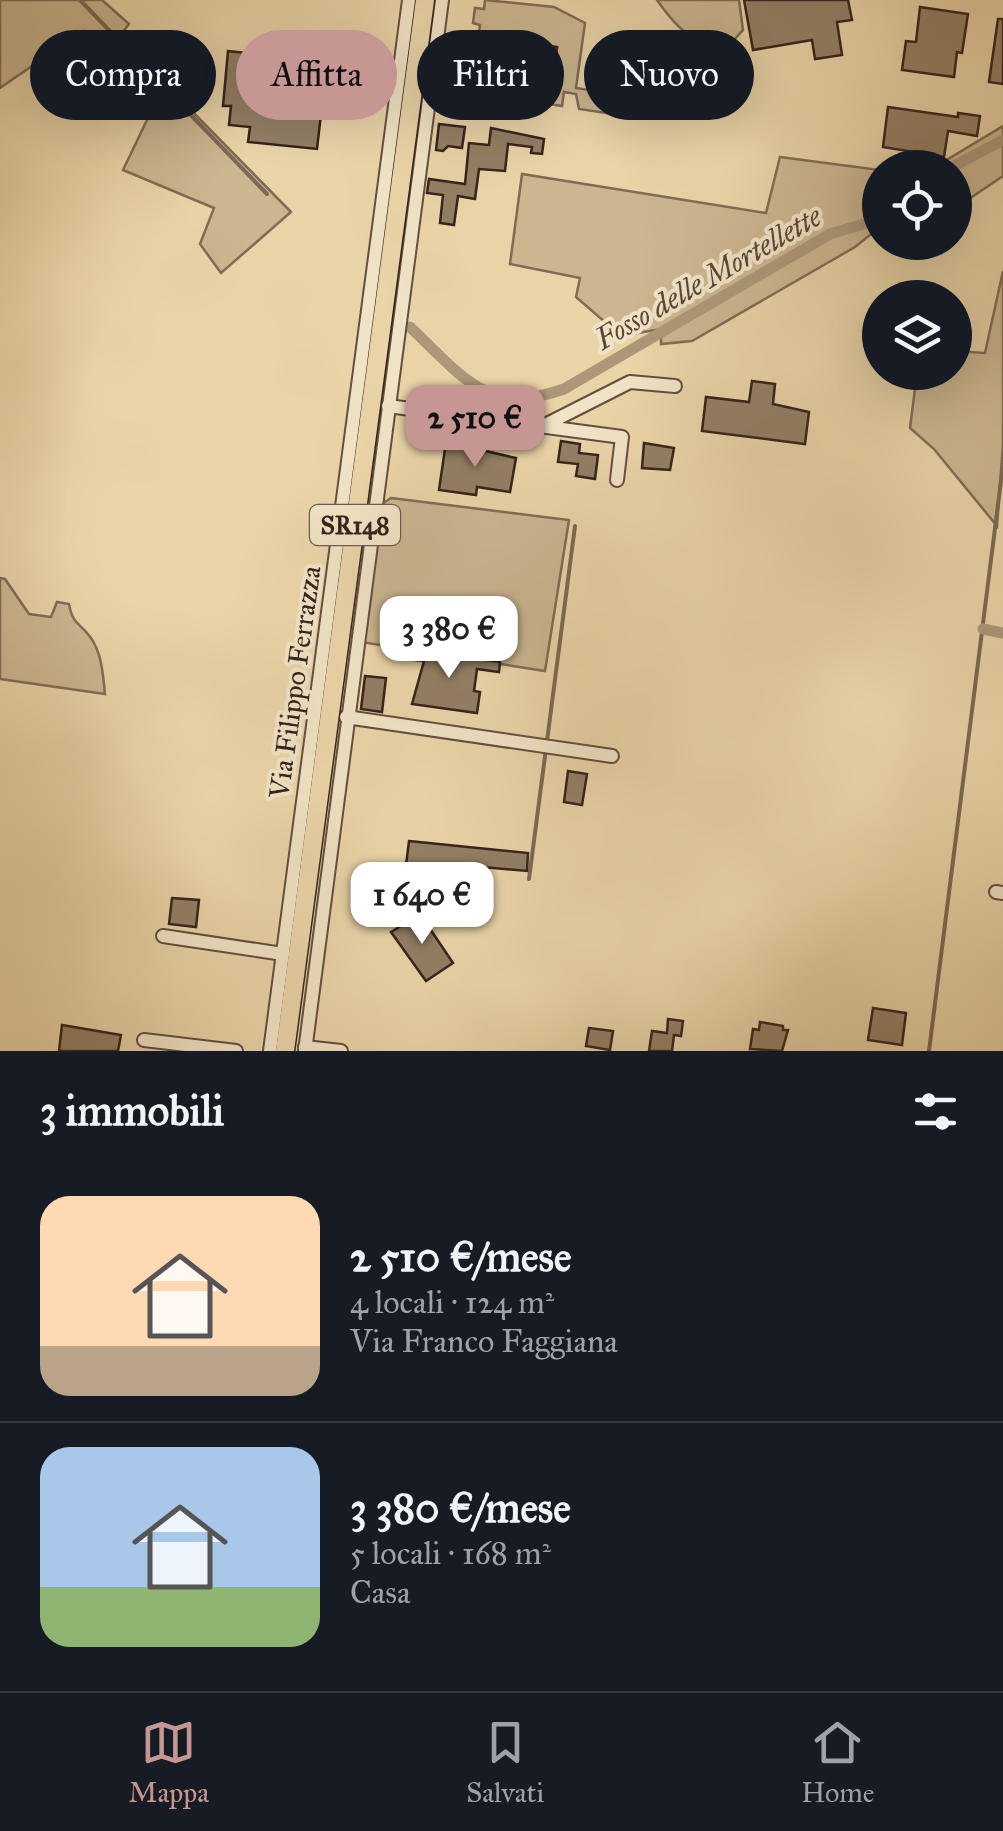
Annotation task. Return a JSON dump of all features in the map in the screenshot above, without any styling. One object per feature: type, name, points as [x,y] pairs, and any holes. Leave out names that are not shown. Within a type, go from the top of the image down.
[{"type":"main road","name":"SR148","points":[[285,1051],[425,0]]},
{"type":"street","name":"Via Filippo Ferrazza","points":[[270,1051],[409,0]]},
{"type":"street","points":[[340,1051],[305,1049],[442,0]]},
{"type":"street","points":[[540,427],[630,382],[675,386]]},
{"type":"street","points":[[388,406],[622,437],[617,480]]},
{"type":"street","points":[[346,717],[612,756]]},
{"type":"street","points":[[163,936],[284,954]]},
{"type":"street","points":[[144,1040],[236,1051]]},
{"type":"shaded area","points":[[0,0],[102,0],[129,24],[124,30],[30,30],[30,67],[0,88]]},
{"type":"shaded area","points":[[485,0],[554,7],[585,23],[576,88],[584,89],[584,110],[579,109],[576,94],[564,92],[564,30],[479,30],[480,25],[473,23],[475,8],[484,9]]},
{"type":"shaded area","points":[[657,0],[739,0],[743,30],[683,30]]},
{"type":"shaded area","points":[[147,120],[201,120],[291,212],[221,273],[200,244],[214,208],[123,170]]},
{"type":"shaded area","points":[[1003,126],[1003,176],[972,197],[972,150],[963,150]]},
{"type":"shaded area","points":[[780,157],[862,168],[862,241],[692,341],[661,344],[661,329],[621,336],[576,297],[580,278],[510,264],[522,174],[766,213]]},
{"type":"shaded area","points":[[1003,271],[1003,444],[997,526],[934,449],[910,428],[915,390],[972,390],[972,352],[985,353]]},
{"type":"shaded area","points":[[391,498],[569,520],[545,671],[361,642],[380,505]]},
{"type":"shaded area","points":[[0,578],[5,579],[29,614],[51,617],[57,602],[69,604],[75,620],[98,651],[105,694],[0,679]]},
{"type":"building","points":[[744,0],[848,0],[852,20],[837,22],[842,55],[815,59],[812,40],[754,50],[754,30],[749,30]]},
{"type":"building","points":[[920,7],[968,14],[954,77],[902,70],[906,41],[916,42]]},
{"type":"building","points":[[998,19],[1003,19],[1003,84],[989,82]]},
{"type":"building","points":[[228,51],[236,52],[236,120],[320,120],[317,149],[248,142],[250,127],[229,125],[231,106],[223,106]]},
{"type":"building","points":[[888,107],[958,117],[958,113],[980,116],[977,136],[948,131],[945,150],[883,147]]},
{"type":"building","points":[[439,124],[465,127],[462,148],[448,146],[443,151],[436,150]]},
{"type":"building","points":[[491,128],[544,139],[542,154],[531,153],[532,147],[508,144],[505,171],[479,169],[475,199],[458,196],[454,225],[440,223],[443,195],[427,193],[429,179],[465,184],[469,143],[489,145]]},
{"type":"building","points":[[752,381],[775,384],[773,404],[809,412],[805,444],[702,431],[706,397],[749,402]]},
{"type":"building","points":[[561,441],[580,444],[579,453],[598,455],[595,479],[576,476],[578,464],[558,462]]},
{"type":"building","points":[[446,442],[516,458],[510,492],[477,487],[476,495],[439,490]]},
{"type":"building","points":[[644,443],[674,448],[670,470],[642,468]]},
{"type":"building","points":[[407,649],[500,662],[499,672],[477,669],[477,713],[412,704],[424,661],[405,659]]},
{"type":"building","points":[[365,676],[386,678],[382,712],[361,709]]},
{"type":"building","points":[[568,771],[587,774],[582,805],[564,802]]},
{"type":"building","points":[[409,841],[528,853],[527,871],[482,867],[481,877],[464,875],[461,911],[423,907],[425,889],[403,889]]},
{"type":"building","points":[[172,898],[199,900],[196,927],[169,924]]},
{"type":"building","points":[[420,914],[453,963],[426,981],[391,932]]},
{"type":"building","points":[[873,1008],[906,1013],[902,1045],[868,1040]]},
{"type":"building","points":[[668,1019],[683,1021],[681,1036],[674,1035],[672,1051],[649,1051],[652,1031],[667,1033]]},
{"type":"building","points":[[760,1022],[788,1030],[782,1051],[750,1049],[753,1029],[759,1030]]},
{"type":"building","points":[[62,1025],[121,1035],[118,1051],[59,1051]]},
{"type":"building","points":[[589,1028],[613,1031],[610,1050],[586,1046]]},
{"type":"waterway","name":"Fosso delle Mortellette","points":[[80,0],[267,194]]},
{"type":"waterway","name":"Fosso delle Mortellette","points":[[972,156],[1003,140]]},
{"type":"waterway","name":"Fosso delle Mortellette","points":[[410,327],[478,387],[495,395],[537,396],[564,389],[830,234],[862,225]]},
{"type":"waterway","points":[[929,1051],[1003,465]]},
{"type":"waterway","points":[[529,879],[575,526]]},
{"type":"waterway","points":[[983,629],[1003,633]]}]
